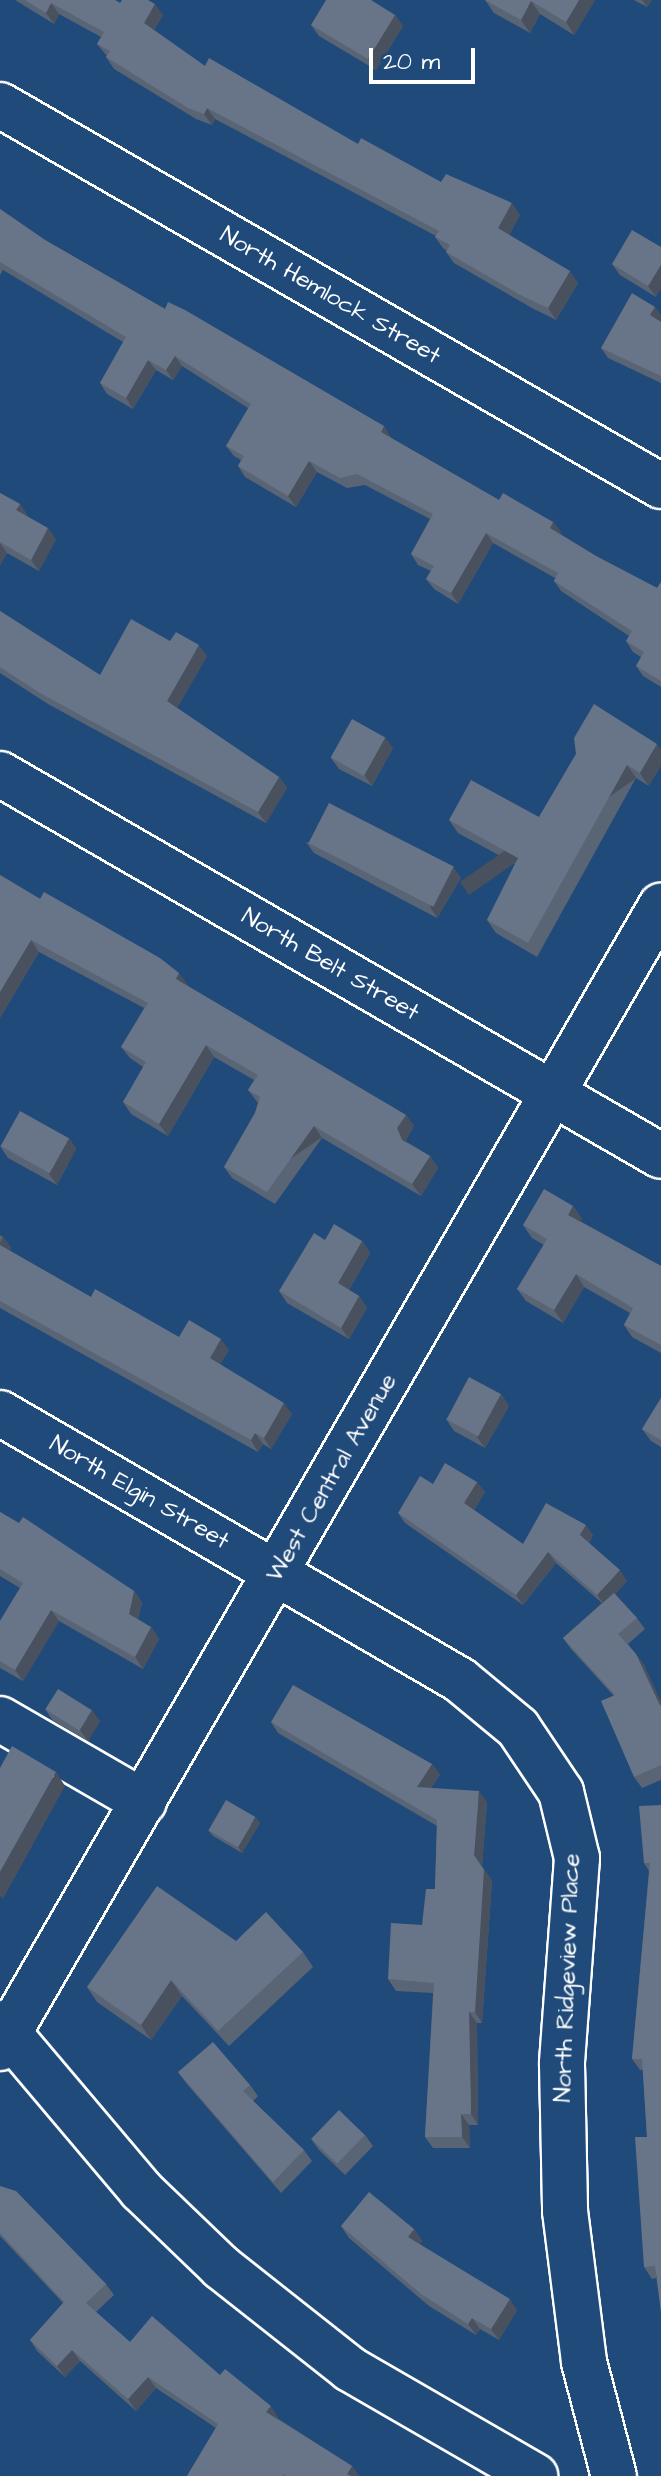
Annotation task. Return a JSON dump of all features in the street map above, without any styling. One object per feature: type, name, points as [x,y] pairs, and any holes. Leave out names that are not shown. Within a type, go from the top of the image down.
[{"type":"street","name":"North Hemlock Street","points":[[0,105],[661,486]]},
{"type":"street","name":"North Belt Street","points":[[0,774],[661,1156]]},
{"type":"street","name":"West Central Avenue","points":[[4,2034],[278,1574],[661,906]]},
{"type":"street","name":"North Elgin Street","points":[[0,1413],[278,1574]]},
{"type":"street","name":"North Ridgeview Place","points":[[278,1574],[460,1680],[518,1728],[561,1792],[577,1858],[562,2064],[565,2211],[584,2362],[614,2476]]},
{"type":"street","points":[[0,1719],[144,1802]]},
{"type":"street","points":[[4,2034],[141,2190],[221,2267],[350,2369],[535,2476]]},
{"type":"building","points":[[25,0],[115,0],[120,3],[122,0],[148,0],[155,4],[144,23],[205,66],[209,58],[358,144],[361,138],[441,182],[446,174],[512,203],[498,228],[570,271],[548,308],[524,297],[446,252],[450,245],[435,237],[439,231],[207,108],[204,114],[188,108],[106,57],[110,51],[97,44],[104,32],[51,3],[46,13]]},
{"type":"building","points":[[326,0],[371,0],[395,15],[368,59],[311,25]]},
{"type":"building","points":[[485,0],[579,0],[566,22],[531,1],[521,20]]},
{"type":"building","points":[[0,209],[45,240],[165,309],[168,302],[185,310],[384,426],[381,432],[499,500],[503,493],[553,522],[550,528],[596,556],[657,588],[661,582],[661,681],[636,666],[644,652],[626,641],[632,631],[554,581],[558,573],[486,533],[451,593],[426,579],[434,566],[411,554],[433,514],[357,474],[340,478],[309,461],[288,496],[238,466],[244,456],[226,446],[251,404],[175,356],[166,370],[148,360],[126,398],[100,383],[126,337],[0,262]]},
{"type":"building","points":[[632,230],[661,247],[661,265],[648,286],[612,264]]},
{"type":"building","points":[[632,293],[655,307],[650,315],[661,322],[661,376],[601,348]]},
{"type":"building","points":[[0,493],[20,504],[16,510],[48,528],[31,560],[0,542]]},
{"type":"building","points":[[0,611],[100,675],[131,619],[170,641],[176,632],[199,645],[167,701],[279,777],[258,812],[40,693],[0,667]]},
{"type":"building","points":[[594,704],[657,744],[640,773],[627,765],[528,943],[487,920],[518,858],[449,820],[471,780],[539,817],[576,754],[574,738]]},
{"type":"building","points":[[352,719],[385,737],[364,776],[331,757]]},
{"type":"building","points":[[329,803],[454,867],[433,907],[309,843]]},
{"type":"building","points":[[0,875],[40,899],[44,892],[160,958],[179,973],[176,979],[406,1115],[397,1128],[402,1140],[430,1156],[412,1184],[314,1126],[267,1192],[224,1167],[255,1113],[260,1097],[248,1090],[258,1075],[206,1045],[159,1124],[123,1102],[146,1062],[121,1047],[148,1003],[31,940],[0,992]]},
{"type":"building","points":[[20,1111],[69,1138],[50,1173],[1,1146]]},
{"type":"building","points":[[544,1189],[573,1206],[568,1215],[661,1266],[661,1345],[624,1325],[633,1308],[576,1274],[554,1310],[517,1289],[547,1239],[523,1225]]},
{"type":"building","points":[[334,1224],[362,1241],[338,1283],[359,1296],[341,1328],[279,1291],[314,1233],[325,1240]]},
{"type":"building","points":[[0,1245],[91,1297],[95,1289],[179,1337],[189,1320],[221,1339],[210,1358],[284,1403],[264,1438],[255,1433],[251,1440],[0,1301]]},
{"type":"building","points":[[469,1377],[501,1394],[478,1436],[446,1419]]},
{"type":"building","points":[[661,1398],[661,1440],[642,1429]]},
{"type":"building","points":[[445,1463],[477,1482],[464,1503],[523,1544],[546,1503],[586,1525],[580,1535],[620,1570],[597,1595],[548,1552],[516,1595],[398,1513],[420,1476],[433,1484]]},
{"type":"building","points":[[0,1512],[19,1523],[23,1517],[134,1591],[129,1614],[151,1627],[135,1657],[51,1610],[15,1670],[0,1661],[0,1621],[23,1583],[0,1569]]},
{"type":"building","points":[[614,1593],[637,1618],[618,1634],[636,1654],[661,1706],[661,1765],[634,1777],[601,1701],[615,1695],[563,1638]]},
{"type":"building","points":[[293,1685],[432,1764],[417,1787],[479,1791],[474,1855],[484,1870],[475,2012],[469,2012],[471,2114],[461,2114],[462,2137],[425,2137],[434,1983],[388,1979],[391,1923],[422,1925],[426,1889],[435,1889],[437,1820],[271,1722]]},
{"type":"building","points":[[58,1689],[92,1710],[79,1731],[45,1709]]},
{"type":"building","points":[[12,1746],[56,1772],[0,1872],[0,1768]]},
{"type":"building","points":[[226,1800],[255,1817],[238,1847],[208,1830]]},
{"type":"building","points":[[661,1805],[661,2313],[655,2266],[644,2267],[635,2137],[647,2137],[642,2059],[632,2059],[650,1863],[644,1863],[639,1806]]},
{"type":"building","points":[[157,1886],[236,1941],[266,1912],[303,1952],[218,2031],[171,1980],[141,2025],[87,1987]]},
{"type":"building","points":[[213,2042],[250,2085],[243,2091],[304,2150],[273,2182],[178,2072]]},
{"type":"building","points":[[339,2110],[365,2135],[337,2164],[311,2139]]},
{"type":"building","points":[[0,2186],[16,2191],[106,2284],[86,2303],[130,2342],[152,2316],[220,2375],[225,2369],[271,2406],[266,2412],[352,2466],[347,2474],[351,2476],[187,2476],[218,2424],[148,2377],[128,2399],[72,2350],[57,2366],[30,2340],[64,2302],[0,2233]]},
{"type":"building","points":[[369,2192],[414,2229],[408,2237],[510,2299],[491,2329],[472,2318],[468,2324],[421,2294],[341,2226]]}]
